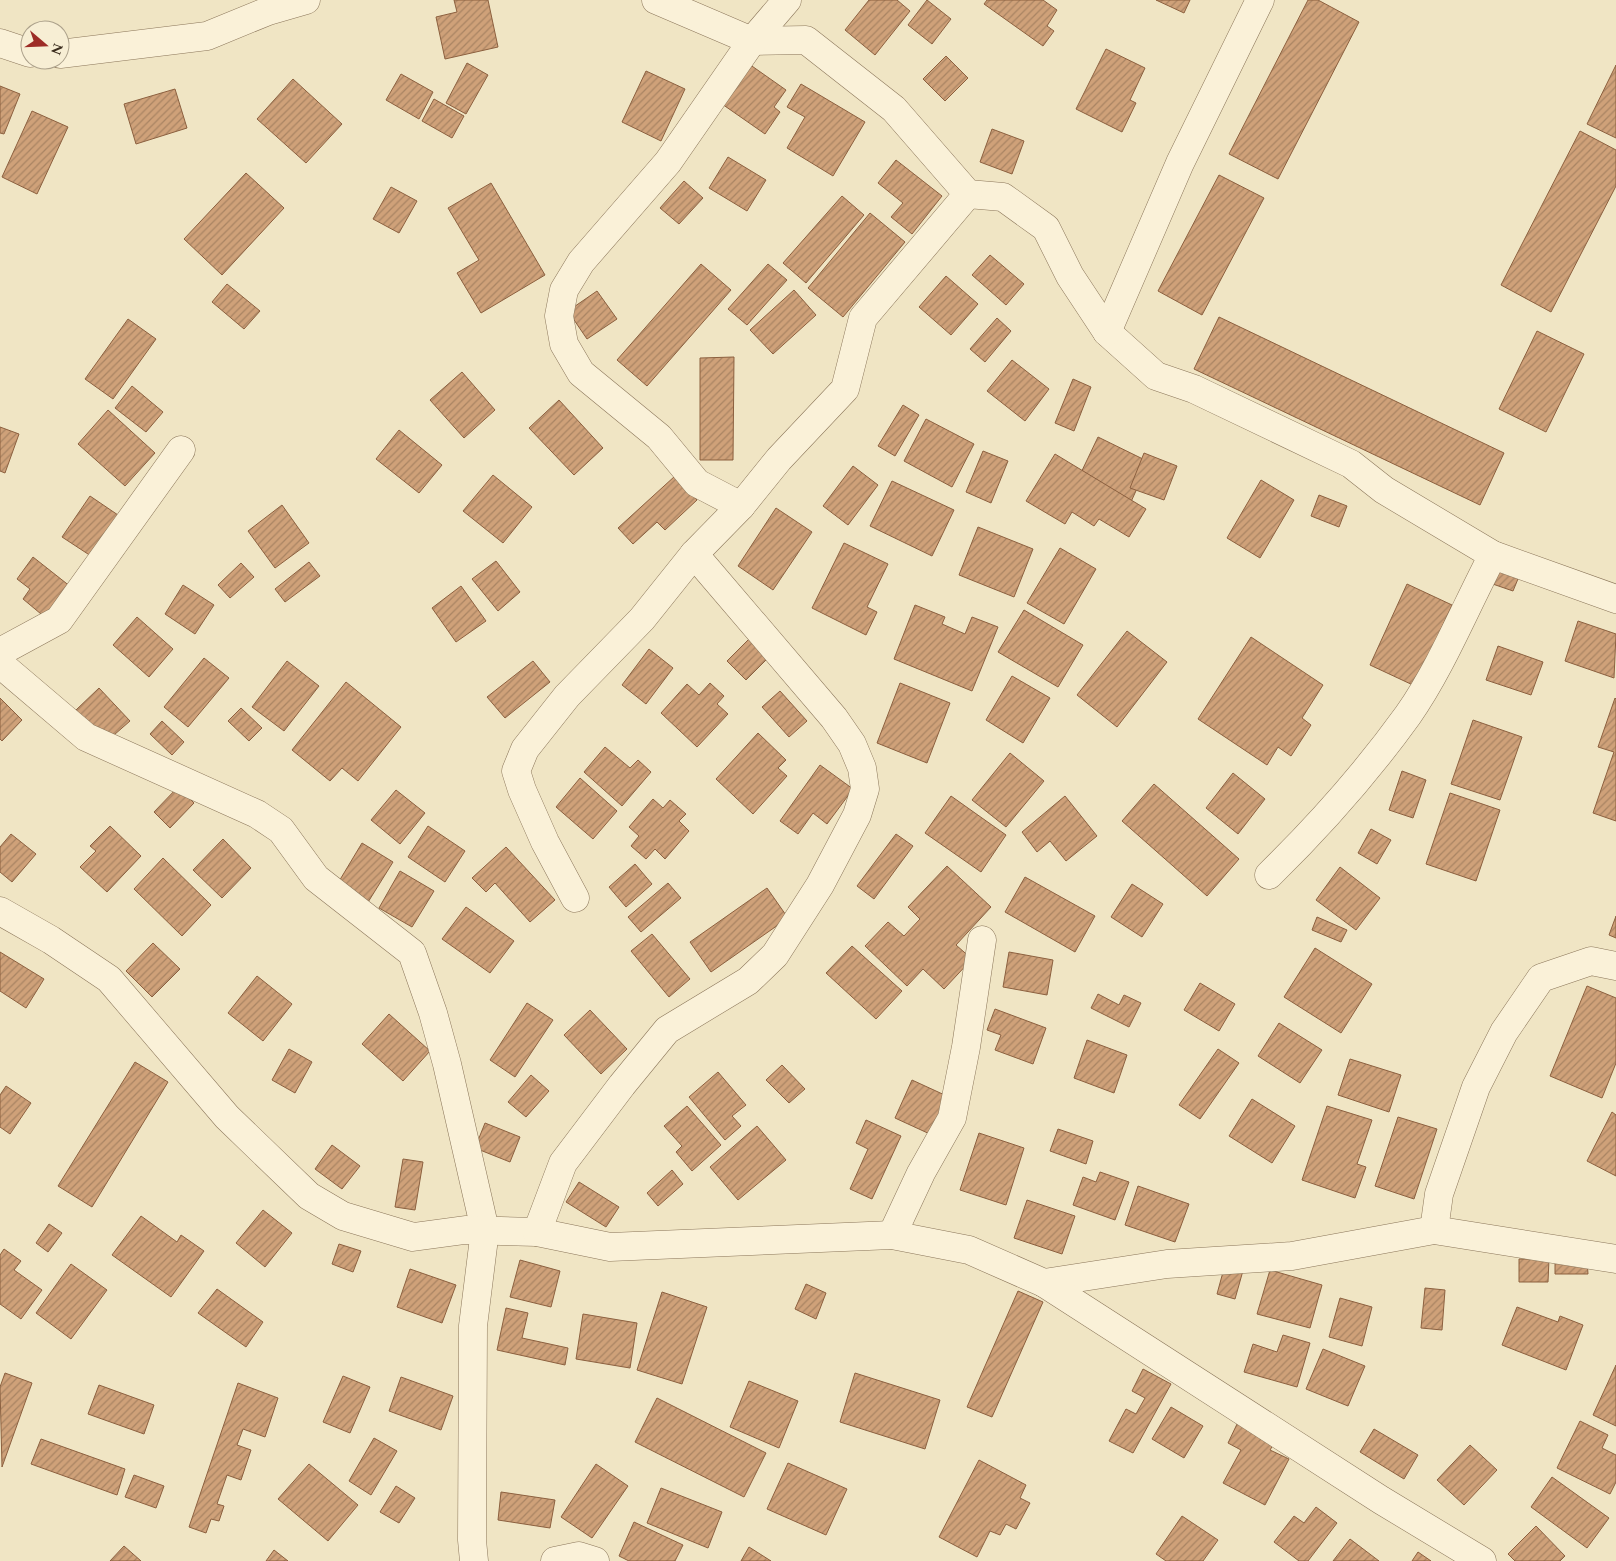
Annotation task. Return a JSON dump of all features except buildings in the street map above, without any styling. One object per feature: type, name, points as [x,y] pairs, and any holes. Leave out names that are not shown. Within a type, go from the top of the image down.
[{"type":"street","points":[[70,53],[207,36],[268,6],[306,0]]},
{"type":"street","points":[[656,0],[752,41],[806,40],[894,109],[968,194],[1003,198],[1046,228],[1070,276],[1107,332],[1156,376],[1194,388],[1351,464],[1384,490],[1493,555],[1616,599]]},
{"type":"street","points":[[741,506],[697,483],[658,437],[581,373],[564,344],[559,316],[564,290],[581,262],[668,162],[752,41],[787,0]]},
{"type":"street","points":[[1107,332],[1180,162],[1260,0]]},
{"type":"street","points":[[0,43],[20,50]]},
{"type":"street","points":[[575,898],[545,842],[522,790],[516,771],[525,749],[566,696],[642,619],[694,554],[741,506],[779,460],[845,389],[863,318],[968,194]]},
{"type":"street","points":[[0,652],[60,620],[181,450]]},
{"type":"street","points":[[537,1232],[563,1163],[622,1085],[667,1030],[748,981],[775,955],[820,885],[857,815],[865,789],[862,768],[852,744],[834,718],[694,554]]},
{"type":"street","points":[[1269,875],[1314,831],[1408,715],[1428,682],[1493,555]]},
{"type":"street","points":[[0,664],[86,737],[257,814],[280,830],[316,878],[412,953],[433,1013],[447,1064],[486,1230],[473,1326],[472,1540],[474,1561]]},
{"type":"street","points":[[0,911],[51,940],[109,979],[227,1117],[309,1196],[343,1216],[413,1237],[465,1230],[537,1232],[610,1247],[892,1235],[969,1250],[1044,1283],[1372,1495],[1482,1561]]},
{"type":"street","points":[[892,1235],[921,1173],[952,1118],[966,1047],[982,940]]},
{"type":"street","points":[[1434,1230],[1439,1194],[1476,1087],[1504,1032],[1541,978],[1591,961],[1616,966]]},
{"type":"street","points":[[1044,1283],[1167,1264],[1292,1256],[1434,1230],[1616,1259]]},
{"type":"street","points":[[554,1561],[579,1556],[594,1561]]}]
